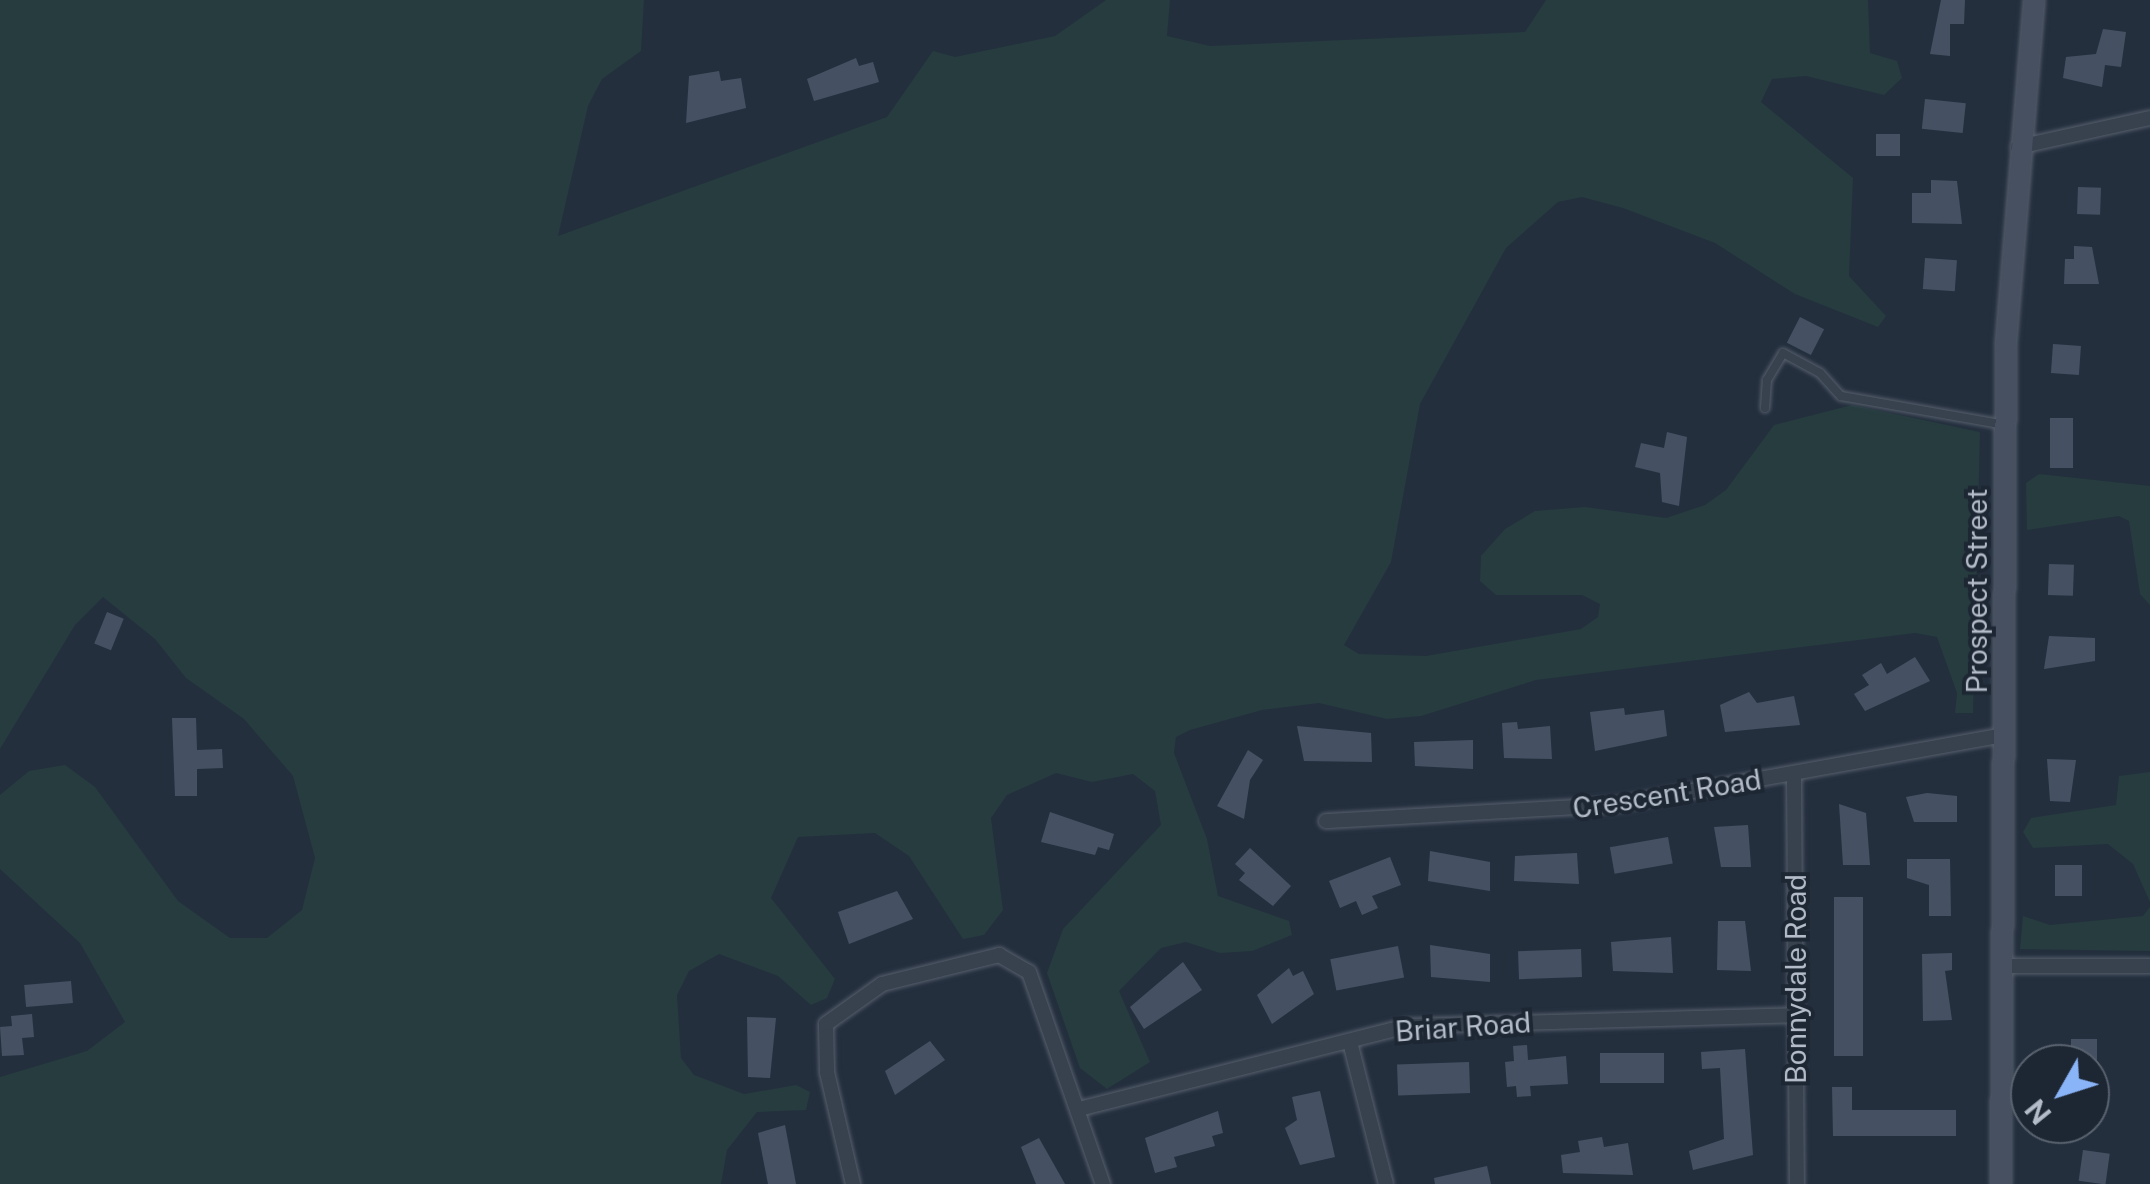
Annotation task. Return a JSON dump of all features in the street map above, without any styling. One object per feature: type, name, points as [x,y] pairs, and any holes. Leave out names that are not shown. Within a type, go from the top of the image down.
[{"type":"main road","name":"Prospect Street","points":[[2001,1184],[2006,966],[2005,425],[2017,148],[2034,0]]},
{"type":"street","points":[[2017,148],[2150,118]]},
{"type":"street","name":"Crescent Road","points":[[1326,821],[1578,809],[2005,735]]},
{"type":"street","name":"Bonnydale Road","points":[[1794,773],[1797,1184]]},
{"type":"street","points":[[853,1184],[827,1072],[826,1024],[882,984],[976,956],[1026,966],[1103,1184]]},
{"type":"street","points":[[2006,966],[2150,966]]},
{"type":"street","name":"Briar Road","points":[[1079,1110],[1350,1042],[1457,1023],[1796,1015]]},
{"type":"street","points":[[1350,1042],[1386,1184]]},
{"type":"lane","points":[[1765,408],[1767,380],[1783,353],[1820,373],[1841,396],[2005,425]]},
{"type":"green space","points":[[0,0],[644,0],[641,51],[602,79],[588,106],[558,236],[887,117],[933,51],[955,57],[1055,36],[1106,0],[1170,0],[1167,36],[1210,46],[1525,32],[1546,0],[1868,0],[1870,53],[1897,61],[1902,78],[1884,95],[1806,76],[1772,79],[1761,102],[1853,178],[1849,276],[1886,316],[1878,327],[1795,294],[1715,243],[1623,208],[1582,197],[1558,202],[1506,248],[1420,404],[1391,562],[1344,645],[1359,654],[1426,656],[1581,629],[1598,617],[1600,604],[1582,595],[1496,595],[1480,581],[1481,556],[1505,529],[1535,511],[1585,507],[1666,518],[1705,505],[1726,490],[1774,425],[1852,405],[1980,432],[1973,713],[1955,713],[1957,693],[1937,637],[1915,633],[1536,680],[1421,716],[1387,719],[1319,703],[1262,710],[1190,730],[1176,737],[1174,753],[1207,839],[1218,896],[1289,921],[1292,935],[1252,951],[1220,953],[1186,942],[1161,948],[1119,991],[1150,1062],[1107,1089],[1080,1068],[1047,973],[1063,929],[1161,825],[1155,791],[1133,774],[1092,782],[1056,773],[1007,795],[991,818],[1003,910],[984,935],[963,939],[909,856],[875,833],[798,837],[771,898],[835,979],[827,998],[811,1005],[778,976],[719,954],[689,971],[677,995],[681,1058],[694,1075],[744,1094],[796,1085],[810,1092],[806,1110],[757,1112],[727,1150],[721,1184],[0,1184],[0,1077],[87,1051],[125,1022],[80,943],[0,869],[0,795],[29,771],[65,765],[95,787],[178,901],[230,938],[267,938],[302,910],[315,858],[293,776],[244,719],[186,678],[155,639],[103,597],[75,625],[0,749]]},
{"type":"green space","points":[[2039,474],[2150,486],[2150,605],[2140,594],[2129,521],[2119,516],[2027,530],[2026,483]]},
{"type":"green space","points":[[2150,772],[2150,902],[2133,864],[2108,844],[2033,848],[2023,832],[2031,818],[2116,805],[2119,776]]},
{"type":"green space","points":[[2150,907],[2150,951],[2020,949],[2023,916],[2050,925],[2143,916]]},
{"type":"building","points":[[1941,0],[1965,0],[1964,24],[1950,24],[1950,56],[1930,54]]},
{"type":"building","points":[[2103,29],[2126,32],[2121,67],[2105,65],[2102,87],[2063,78],[2066,57],[2096,54]]},
{"type":"building","points":[[856,58],[859,66],[873,62],[879,82],[814,101],[807,79]]},
{"type":"building","points":[[719,71],[721,81],[741,78],[746,108],[686,123],[689,76]]},
{"type":"building","points":[[1925,99],[1966,103],[1963,133],[1922,129]]},
{"type":"building","points":[[1876,134],[1900,134],[1900,156],[1876,156]]},
{"type":"building","points":[[1931,180],[1957,181],[1962,224],[1912,223],[1912,193],[1931,193]]},
{"type":"building","points":[[2078,187],[2101,188],[2100,215],[2077,214]]},
{"type":"building","points":[[2074,246],[2092,247],[2099,284],[2064,284],[2065,259],[2074,259]]},
{"type":"building","points":[[1925,258],[1957,260],[1955,291],[1923,289]]},
{"type":"building","points":[[1800,317],[1824,329],[1811,355],[1787,343]]},
{"type":"building","points":[[2053,344],[2081,346],[2079,375],[2051,373]]},
{"type":"building","points":[[2050,418],[2073,418],[2073,468],[2050,468]]},
{"type":"building","points":[[1667,432],[1687,437],[1679,506],[1662,502],[1660,473],[1635,467],[1641,443],[1664,448]]},
{"type":"building","points":[[2049,564],[2074,565],[2073,596],[2048,595]]},
{"type":"building","points":[[107,612],[124,619],[111,650],[94,644]]},
{"type":"building","points":[[2049,636],[2095,638],[2095,661],[2044,669]]},
{"type":"building","points":[[1915,657],[1930,681],[1865,711],[1854,694],[1869,685],[1862,675],[1881,663],[1887,674]]},
{"type":"building","points":[[1749,692],[1757,703],[1794,696],[1800,725],[1725,732],[1720,705]]},
{"type":"building","points":[[1624,708],[1625,715],[1664,710],[1667,736],[1595,751],[1590,712]]},
{"type":"building","points":[[172,718],[196,718],[197,750],[222,749],[223,768],[197,769],[197,796],[175,796]]},
{"type":"building","points":[[1517,722],[1518,729],[1550,726],[1552,759],[1504,758],[1502,723]]},
{"type":"building","points":[[1297,726],[1371,733],[1372,762],[1304,761]]},
{"type":"building","points":[[1473,740],[1473,769],[1415,766],[1414,742]]},
{"type":"building","points":[[1248,750],[1263,760],[1250,780],[1244,819],[1217,806]]},
{"type":"building","points":[[2047,759],[2076,760],[2070,802],[2050,801]]},
{"type":"building","points":[[1927,793],[1957,796],[1957,822],[1914,822],[1906,797]]},
{"type":"building","points":[[1839,804],[1866,813],[1870,865],[1843,865]]},
{"type":"building","points":[[1050,812],[1114,834],[1109,850],[1098,847],[1095,855],[1041,842]]},
{"type":"building","points":[[1748,825],[1751,867],[1721,867],[1714,827]]},
{"type":"building","points":[[1668,837],[1673,864],[1615,874],[1610,847]]},
{"type":"building","points":[[1250,848],[1291,886],[1273,906],[1239,880],[1245,873],[1235,864]]},
{"type":"building","points":[[1430,851],[1490,862],[1490,891],[1428,881]]},
{"type":"building","points":[[1577,853],[1579,884],[1514,881],[1515,856]]},
{"type":"building","points":[[1390,857],[1401,885],[1372,896],[1378,908],[1362,915],[1356,901],[1340,908],[1329,881]]},
{"type":"building","points":[[1907,859],[1950,859],[1951,916],[1929,916],[1929,885],[1907,878]]},
{"type":"building","points":[[2055,865],[2082,865],[2082,896],[2055,896]]},
{"type":"building","points":[[897,891],[913,919],[849,944],[838,912]]},
{"type":"building","points":[[1834,897],[1863,897],[1863,1056],[1834,1056]]},
{"type":"building","points":[[1718,921],[1745,921],[1751,971],[1717,970]]},
{"type":"building","points":[[1671,937],[1673,973],[1613,971],[1611,942]]},
{"type":"building","points":[[1430,945],[1490,954],[1490,982],[1431,977]]},
{"type":"building","points":[[1398,946],[1404,977],[1336,991],[1330,959]]},
{"type":"building","points":[[1581,949],[1582,977],[1519,979],[1518,951]]},
{"type":"building","points":[[1952,953],[1952,970],[1945,971],[1952,1020],[1923,1021],[1922,954]]},
{"type":"building","points":[[1183,962],[1202,990],[1144,1029],[1130,1007]]},
{"type":"building","points":[[1289,968],[1293,976],[1303,971],[1314,994],[1272,1024],[1257,995]]},
{"type":"building","points":[[71,981],[73,1003],[26,1007],[24,985]]},
{"type":"building","points":[[32,1014],[34,1037],[22,1038],[24,1055],[2,1056],[0,1027],[12,1026],[11,1016]]},
{"type":"building","points":[[747,1017],[776,1018],[770,1078],[748,1077]]},
{"type":"building","points":[[2071,1039],[2097,1039],[2097,1044],[2071,1044]]},
{"type":"building","points":[[930,1041],[945,1060],[895,1095],[885,1071]]},
{"type":"building","points":[[1527,1045],[1528,1060],[1566,1056],[1568,1084],[1530,1086],[1531,1096],[1517,1097],[1516,1086],[1507,1087],[1505,1062],[1514,1061],[1513,1046]]},
{"type":"building","points":[[1745,1049],[1753,1155],[1693,1170],[1689,1151],[1724,1139],[1720,1068],[1702,1069],[1701,1052]]},
{"type":"building","points":[[1600,1053],[1664,1053],[1664,1083],[1600,1083]]},
{"type":"building","points":[[1469,1062],[1470,1093],[1398,1095],[1397,1065]]},
{"type":"building","points":[[1832,1087],[1852,1087],[1852,1110],[1956,1110],[1956,1136],[1833,1136]]},
{"type":"building","points":[[1320,1091],[1335,1157],[1300,1165],[1285,1128],[1297,1120],[1292,1097]]},
{"type":"building","points":[[1218,1111],[1223,1133],[1212,1136],[1215,1146],[1174,1157],[1177,1167],[1155,1173],[1145,1138]]},
{"type":"building","points":[[785,1125],[796,1184],[768,1184],[758,1133]]},
{"type":"building","points":[[1602,1137],[1604,1147],[1628,1143],[1633,1175],[1563,1173],[1561,1155],[1580,1152],[1578,1141]]},
{"type":"building","points":[[1039,1138],[1065,1184],[1036,1184],[1021,1147]]},
{"type":"building","points":[[2083,1150],[2110,1154],[2105,1184],[2079,1181]]},
{"type":"building","points":[[1487,1166],[1491,1184],[1435,1184],[1434,1178]]}]
